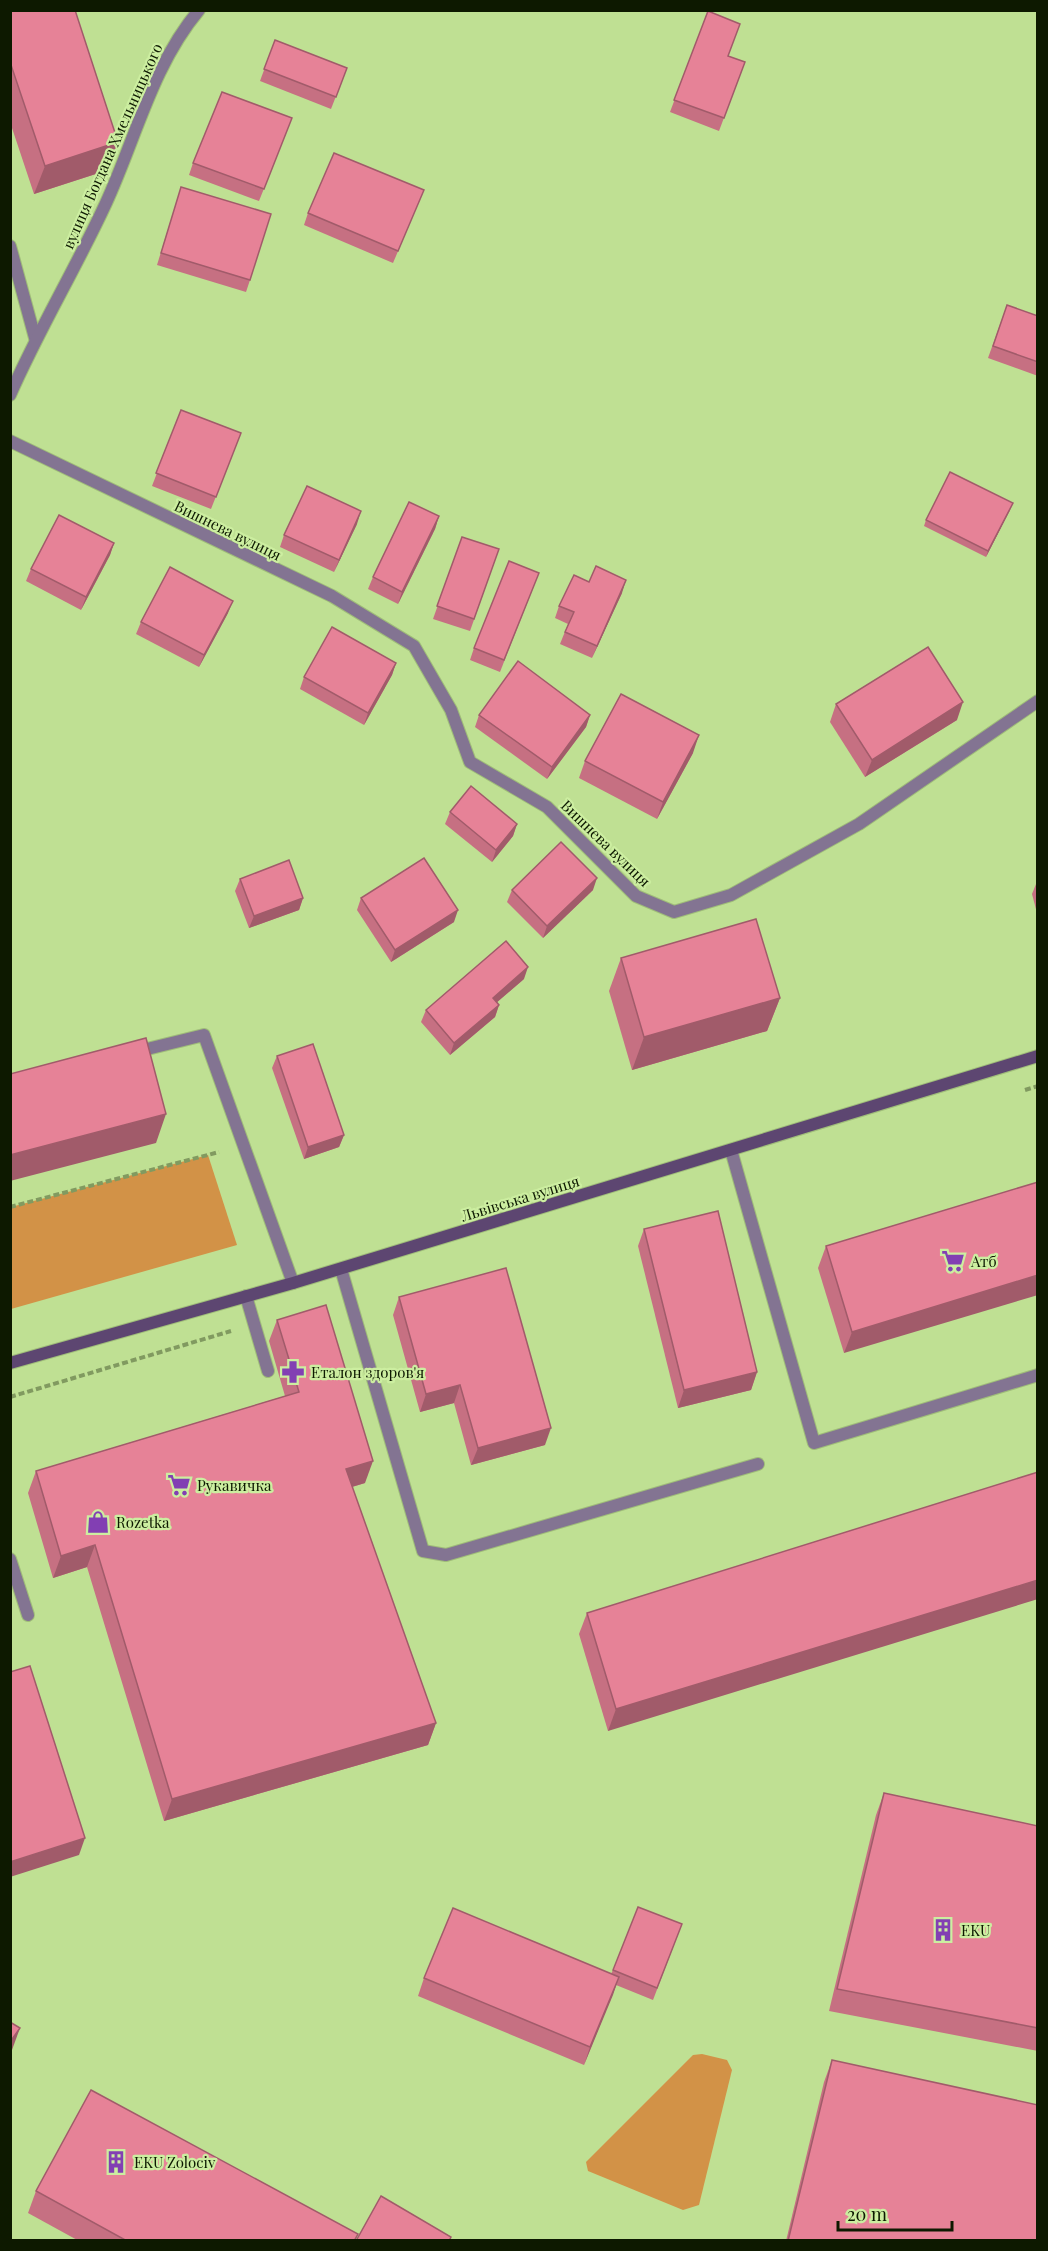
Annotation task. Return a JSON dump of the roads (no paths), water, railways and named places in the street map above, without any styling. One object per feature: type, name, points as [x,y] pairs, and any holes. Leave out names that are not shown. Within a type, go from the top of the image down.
[{"type":"main road","name":"Львівська вулиця","points":[[10,1363],[341,1269],[1038,1056]]},
{"type":"street","name":"вулиця Богдана Хмельницького","points":[[10,395],[35,338],[106,203],[164,61],[199,10]]},
{"type":"street","points":[[10,246],[35,338]]},
{"type":"street","name":"Вишнева вулиця","points":[[10,441],[332,596],[414,646],[451,710],[471,762],[547,807],[636,896],[674,912],[731,895],[859,824],[1038,701]]},
{"type":"street","points":[[124,1055],[204,1035],[293,1283]]},
{"type":"street","points":[[731,1150],[814,1443],[1038,1375]]},
{"type":"street","points":[[341,1269],[423,1551],[446,1555],[758,1464]]},
{"type":"street","points":[[246,1296],[268,1371]]},
{"type":"street","points":[[10,1558],[28,1616]]},
{"type":"place","name":"Атб","points":[[953,1261]]},
{"type":"place","name":"Еталон здоров'я","points":[[293,1372]]},
{"type":"place","name":"Рукавичка","points":[[179,1485]]},
{"type":"place","name":"Rozetka","points":[[98,1522]]},
{"type":"place","name":"EKU","points":[[943,1930]]},
{"type":"place","name":"EKU Zolociv","points":[[116,2162]]}]
